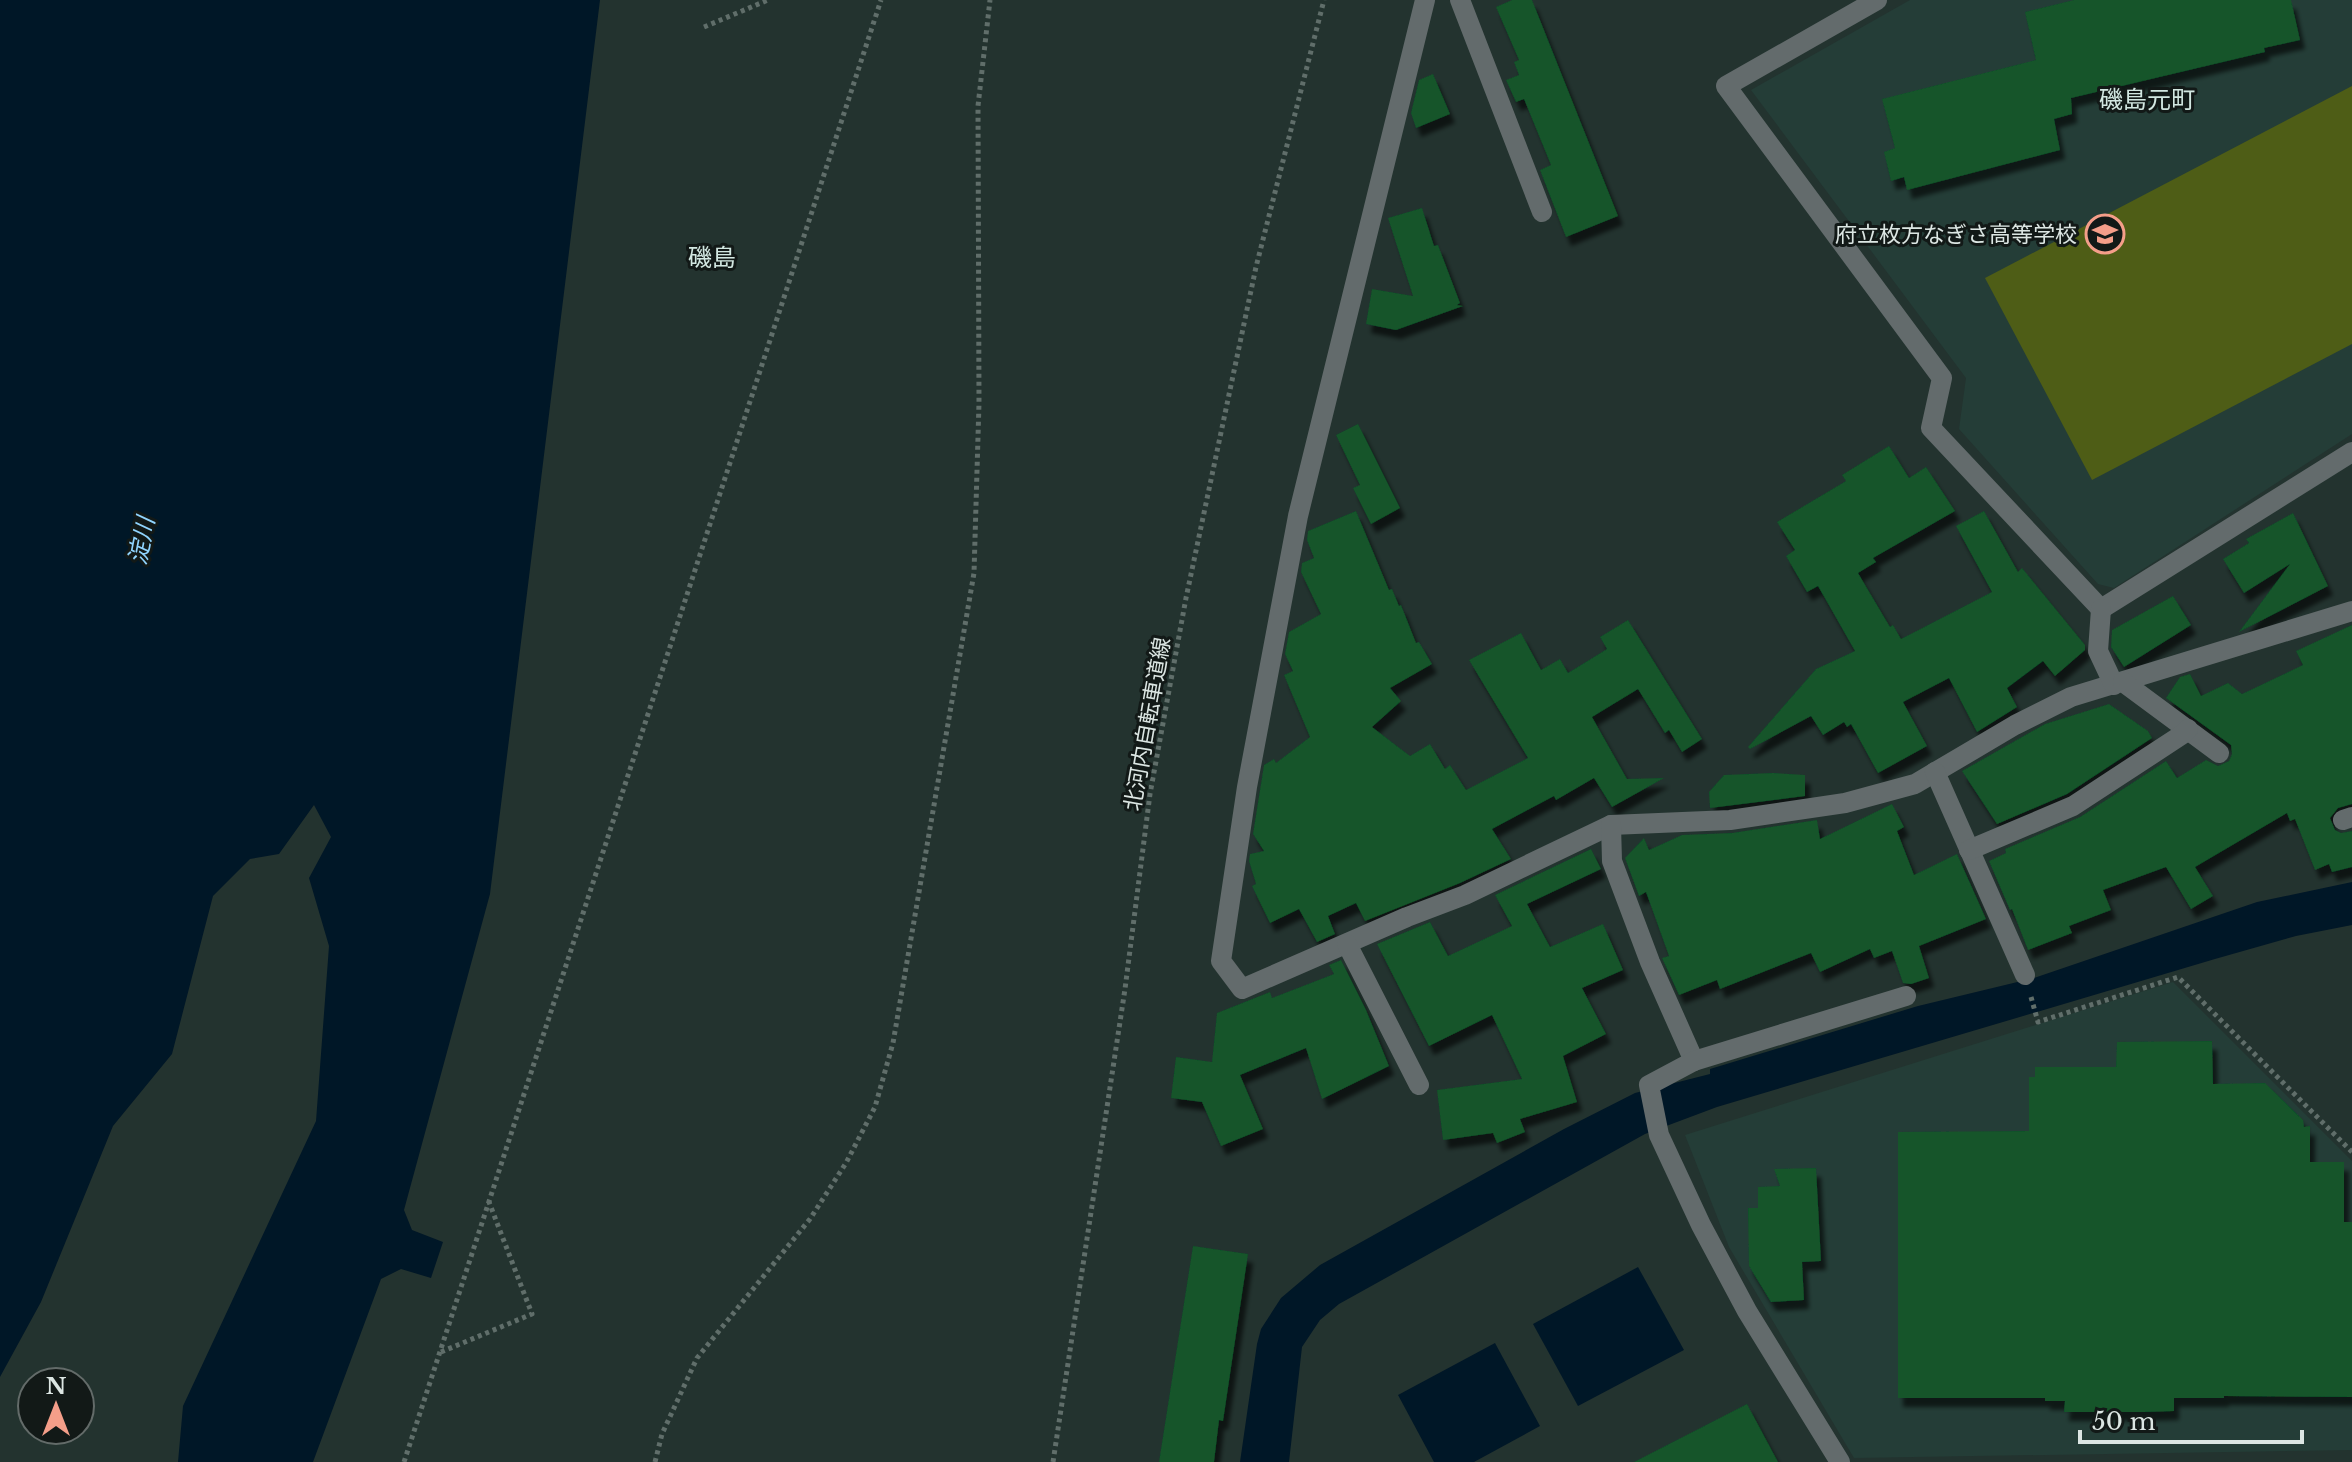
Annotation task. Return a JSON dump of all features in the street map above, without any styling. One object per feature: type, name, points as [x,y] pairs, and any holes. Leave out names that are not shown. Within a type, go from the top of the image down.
[{"type":"street","points":[[1425,0],[1298,516],[1247,787],[1221,961],[1242,989],[1465,895],[1611,825],[1730,820],[1845,803],[1915,784],[2015,725],[2071,697],[2352,611]]},
{"type":"street","points":[[1460,0],[1542,212]]},
{"type":"street","points":[[1877,0],[1726,86],[1942,378],[1931,428],[2101,609],[2098,651],[2119,683],[2219,753]]},
{"type":"street","points":[[2101,609],[2352,452]]},
{"type":"street","points":[[1969,850],[2073,806],[2188,729]]},
{"type":"street","points":[[1935,772],[2025,975]]},
{"type":"street","points":[[1611,825],[1612,861],[1650,962],[1694,1061]]},
{"type":"street","points":[[1347,944],[1419,1085]]},
{"type":"street","points":[[1840,1462],[1747,1311],[1701,1225],[1659,1135],[1649,1085],[1694,1061],[1906,996]]},
{"type":"path","points":[[704,27],[768,0]]},
{"type":"path","points":[[404,1462],[881,0]]},
{"type":"path","points":[[655,1462],[662,1434],[697,1358],[810,1219],[846,1163],[875,1107],[893,1043],[974,573],[979,403],[978,106],[990,0]]},
{"type":"path","name":"北河内自転車道線","points":[[1053,1462],[1125,989],[1150,794],[1183,613],[1256,267],[1324,0]]},
{"type":"path","points":[[2038,1022],[2178,977],[2352,1152]]},
{"type":"path","points":[[440,1353],[532,1314],[489,1202]]},
{"type":"shaded area","name":"府立枚方なぎさ高等学校","points":[[1910,0],[2352,0],[2352,434],[2114,588],[2098,584],[1959,429],[1966,378],[1751,90]]},
{"type":"shaded area","points":[[2173,982],[2352,1161],[2352,1450],[1854,1458],[1729,1247],[1685,1135]]},
{"type":"green space","points":[[2352,86],[2352,344],[2092,480],[1985,278]]},
{"type":"water","name":"淀川","points":[[0,0],[600,0],[490,894],[404,1210],[412,1230],[443,1242],[431,1278],[401,1269],[381,1279],[313,1462],[178,1462],[183,1406],[316,1121],[329,946],[309,878],[331,837],[314,805],[279,854],[250,859],[213,896],[172,1054],[113,1126],[41,1302],[0,1377]]},
{"type":"water","points":[[2352,882],[2352,925],[2296,936],[2215,959],[1717,1107],[1645,1134],[1339,1304],[1320,1320],[1302,1347],[1289,1462],[1240,1462],[1257,1344],[1261,1329],[1281,1298],[1320,1265],[1564,1129],[1635,1093],[1710,1074],[1710,1069],[1918,1006],[2034,978],[2257,902]]},
{"type":"water","points":[[1638,1267],[1684,1350],[1578,1406],[1533,1324]]},
{"type":"water","points":[[1495,1343],[1540,1426],[1474,1462],[1434,1462],[1398,1395]]},
{"type":"building","points":[[1512,0],[1532,0],[1618,216],[1566,237],[1540,170],[1551,165],[1524,99],[1516,102],[1506,80],[1519,75],[1514,62],[1519,60],[1496,7]]},
{"type":"building","points":[[2074,0],[2291,0],[2300,40],[2264,48],[2265,52],[2071,98],[2072,114],[2054,119],[2060,150],[1907,190],[1904,177],[1891,181],[1884,152],[1895,148],[1882,99],[2036,60],[2025,12]]},
{"type":"building","points":[[1433,74],[1450,114],[1416,128],[1411,113],[1419,80]]},
{"type":"building","points":[[1422,208],[1434,246],[1438,245],[1460,303],[1457,305],[1463,306],[1396,330],[1366,324],[1372,289],[1413,296],[1388,218]]},
{"type":"building","points":[[1358,424],[1400,508],[1371,524],[1353,488],[1360,485],[1336,435]]},
{"type":"building","points":[[1889,446],[1909,478],[1926,467],[1955,511],[1873,558],[1876,562],[1858,573],[1890,627],[1893,625],[1901,639],[1992,592],[1956,526],[1984,511],[2018,572],[2022,568],[2085,645],[2085,650],[2055,676],[2043,661],[2007,688],[2017,707],[1977,732],[1949,678],[1903,702],[1927,746],[1878,773],[1851,724],[1847,727],[1844,722],[1823,735],[1811,716],[1750,749],[1748,747],[1816,669],[1855,651],[1818,586],[1807,592],[1786,556],[1795,550],[1777,522],[1846,481],[1842,475]]},
{"type":"building","points":[[1356,511],[1389,590],[1392,589],[1401,605],[1416,643],[1419,642],[1432,664],[1390,688],[1401,701],[1372,727],[1410,756],[1430,744],[1445,769],[1450,765],[1466,790],[1528,758],[1469,660],[1521,633],[1541,670],[1560,659],[1568,673],[1607,649],[1600,637],[1628,620],[1702,739],[1682,752],[1669,730],[1665,733],[1638,689],[1592,717],[1627,779],[1664,778],[1612,807],[1594,778],[1556,800],[1554,796],[1492,829],[1511,859],[1365,921],[1356,903],[1328,916],[1335,934],[1317,942],[1299,909],[1270,923],[1252,886],[1256,884],[1249,861],[1250,854],[1264,851],[1253,834],[1264,765],[1274,759],[1276,763],[1310,737],[1284,675],[1293,671],[1285,654],[1289,632],[1321,614],[1301,572],[1302,563],[1314,558],[1307,540],[1308,531]]},
{"type":"building","points":[[2293,513],[2328,586],[2239,632],[2290,564],[2244,593],[2223,559],[2249,543],[2246,539]]},
{"type":"building","points":[[2173,596],[2191,625],[2124,667],[2111,647],[2112,630]]},
{"type":"building","points":[[2352,625],[2352,804],[2338,808],[2330,818],[2335,830],[2341,833],[2352,831],[2352,867],[2332,872],[2329,864],[2315,870],[2295,819],[2290,821],[2287,813],[2195,867],[2213,896],[2191,909],[2166,867],[2103,890],[2111,910],[2069,926],[2072,933],[2028,950],[1989,861],[2006,853],[2005,849],[2080,817],[2166,761],[2177,778],[2206,760],[2218,766],[2229,761],[2231,745],[2166,698],[2180,677],[2190,674],[2201,696],[2228,683],[2242,694],[2303,665],[2296,651]]},
{"type":"building","points":[[2109,704],[2148,731],[2152,738],[2067,794],[1997,824],[1962,771],[2045,724]]},
{"type":"building","points":[[1724,775],[1805,775],[1805,796],[1710,808],[1709,792]]},
{"type":"building","points":[[1892,804],[1904,827],[1897,831],[1914,875],[1957,854],[1986,919],[1919,946],[1929,978],[1911,984],[1903,983],[1892,951],[1874,958],[1870,949],[1820,972],[1811,953],[1720,989],[1717,980],[1679,995],[1662,958],[1669,956],[1646,892],[1639,896],[1625,858],[1644,838],[1649,850],[1682,835],[1732,833],[1817,820],[1820,839]]},
{"type":"building","points":[[1591,849],[1601,869],[1527,904],[1550,947],[1603,924],[1623,970],[1582,988],[1606,1034],[1563,1056],[1577,1102],[1520,1119],[1525,1132],[1497,1143],[1493,1133],[1443,1140],[1437,1090],[1522,1079],[1492,1015],[1429,1046],[1377,944],[1430,922],[1448,956],[1512,926],[1495,895]]},
{"type":"building","points":[[1341,960],[1389,1066],[1322,1099],[1306,1048],[1240,1075],[1263,1129],[1221,1146],[1202,1102],[1171,1098],[1176,1057],[1212,1062],[1217,1013],[1270,992],[1272,998],[1334,974],[1329,965]]},
{"type":"building","points":[[2212,1041],[2213,1084],[2265,1083],[2303,1120],[2304,1127],[2310,1126],[2310,1162],[2344,1162],[2344,1222],[2352,1222],[2352,1397],[2174,1398],[2174,1411],[2145,1412],[2064,1412],[2065,1401],[2045,1401],[2045,1398],[1898,1398],[1898,1132],[2029,1131],[2029,1077],[2035,1077],[2035,1067],[2116,1067],[2117,1042]]},
{"type":"building","points":[[1816,1168],[1821,1261],[1802,1262],[1804,1300],[1771,1302],[1749,1266],[1748,1208],[1758,1208],[1758,1187],[1780,1186],[1774,1169]]},
{"type":"building","points":[[1193,1246],[1248,1254],[1223,1421],[1219,1420],[1214,1462],[1159,1462]]},
{"type":"building","points":[[1747,1404],[1778,1462],[1634,1462]]},
{"type":"place","name":"府立枚方なぎさ高等学校","points":[[2105,234]]},
{"type":"district","name":"磯島元町","points":[[2147,100]]},
{"type":"district","name":"磯島","points":[[712,258]]}]
